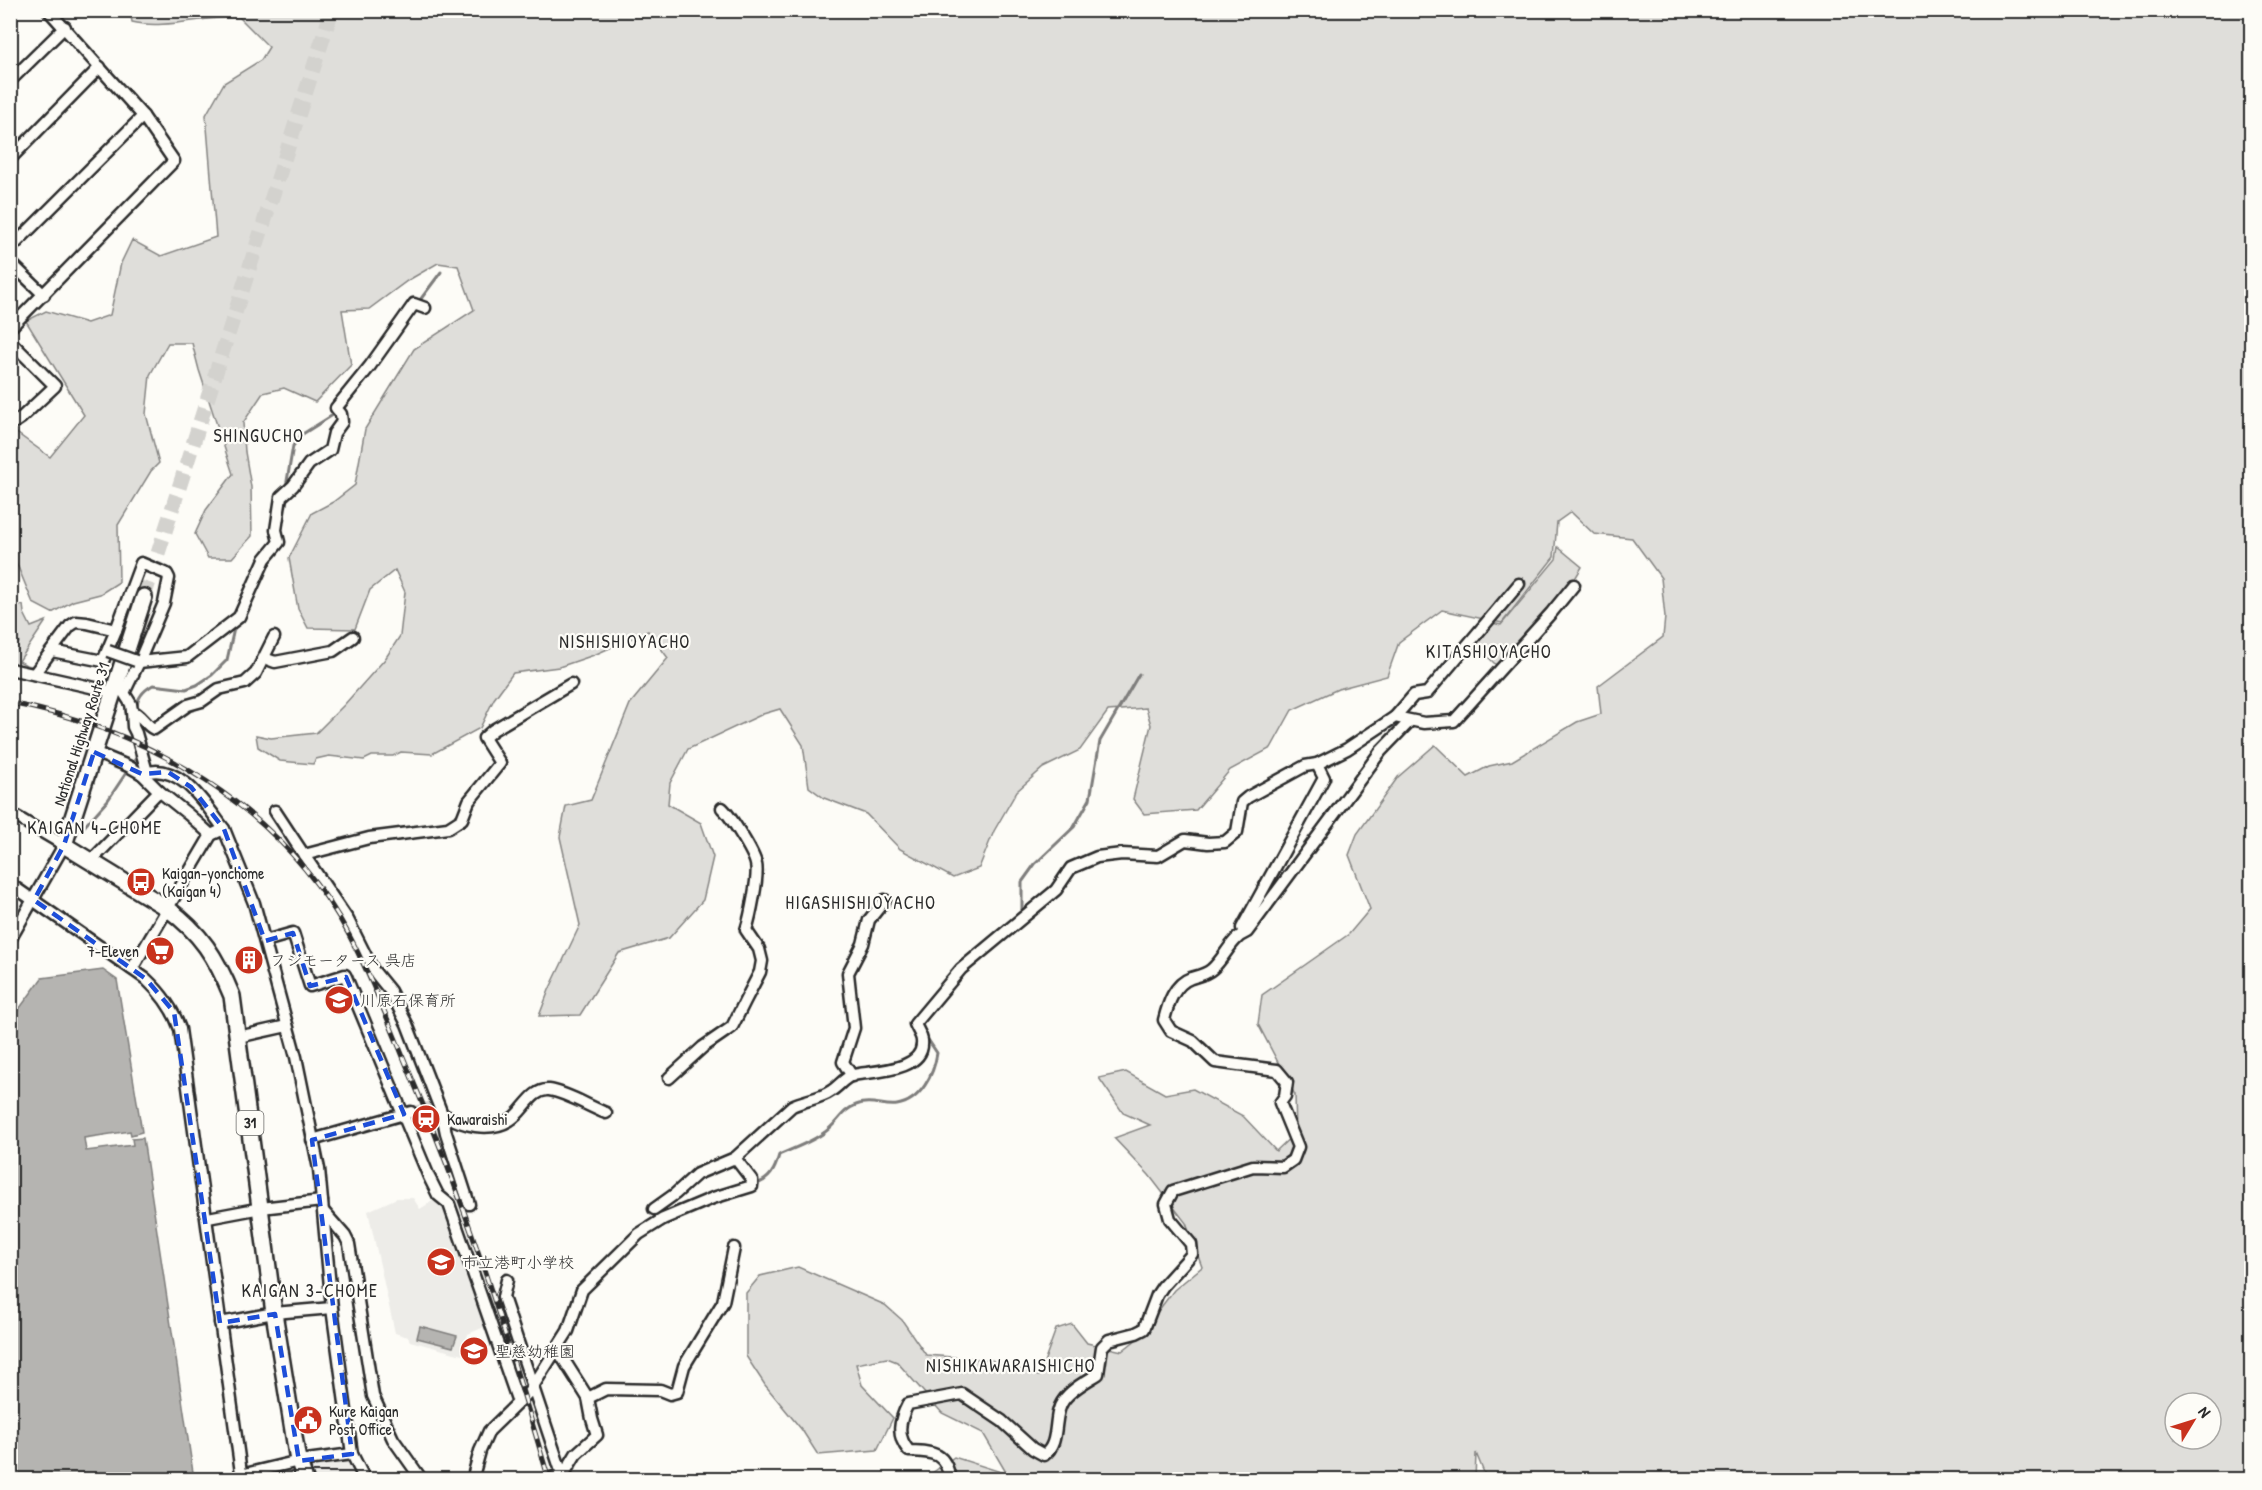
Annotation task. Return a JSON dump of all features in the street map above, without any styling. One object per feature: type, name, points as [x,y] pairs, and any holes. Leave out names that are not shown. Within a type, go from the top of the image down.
[{"type":"highway","name":"National Highway Route 31","points":[[64,845],[144,597]]},
{"type":"highway","name":"31","points":[[64,845],[168,908],[202,939],[216,959],[232,996],[274,1313],[305,1479]]},
{"type":"street","points":[[10,328],[174,161],[143,116],[48,10]]},
{"type":"street","points":[[10,81],[65,27]]},
{"type":"street","points":[[10,159],[100,67]]},
{"type":"street","points":[[10,249],[143,116]]},
{"type":"street","points":[[10,262],[44,295]]},
{"type":"street","points":[[108,651],[137,661],[187,657],[236,619],[265,558],[279,542],[276,530],[286,492],[309,464],[330,450],[334,433],[342,422],[339,411],[370,366],[421,306]]},
{"type":"street","points":[[10,341],[55,386],[21,418],[15,422],[10,420]]},
{"type":"street","points":[[52,651],[103,661],[141,563],[167,574],[169,578],[164,603],[124,693],[136,713],[154,729],[188,705],[202,701],[219,689],[245,683],[256,673],[274,637]]},
{"type":"street","points":[[654,1209],[697,1174],[735,1158],[792,1106],[828,1093],[852,1076],[903,1066],[919,1054],[922,1042],[915,1024],[961,969],[1056,890],[1071,868],[1097,857],[1122,854],[1158,856],[1185,840],[1208,843],[1225,842],[1237,832],[1242,802],[1248,797],[1305,766],[1317,764],[1347,748],[1395,717],[1414,695],[1427,693],[1519,584]]},
{"type":"street","points":[[1395,717],[1424,723],[1454,720],[1574,585]]},
{"type":"street","points":[[34,674],[70,626],[76,622],[116,630]]},
{"type":"street","points":[[264,658],[276,662],[333,651],[352,638]]},
{"type":"street","points":[[10,669],[113,692]]},
{"type":"street","points":[[303,855],[369,838],[426,832],[448,828],[458,823],[467,811],[469,801],[500,763],[484,738],[493,730],[571,684]]},
{"type":"street","points":[[136,713],[133,727],[136,733],[138,770],[211,835]]},
{"type":"street","points":[[1238,935],[1247,932],[1381,751],[1410,720]]},
{"type":"street","points":[[94,752],[138,770],[168,772],[190,787],[224,830],[254,903],[296,1057],[312,1140],[323,1207],[332,1308],[352,1454],[365,1479]]},
{"type":"street","points":[[950,1479],[948,1467],[942,1458],[931,1452],[909,1451],[902,1443],[899,1431],[908,1404],[962,1394],[1002,1421],[1033,1449],[1044,1455],[1051,1449],[1062,1401],[1098,1374],[1102,1347],[1109,1340],[1144,1329],[1157,1295],[1192,1254],[1191,1244],[1170,1219],[1166,1204],[1173,1191],[1253,1166],[1282,1167],[1293,1160],[1298,1148],[1280,1103],[1285,1096],[1287,1082],[1276,1070],[1215,1062],[1193,1041],[1171,1031],[1164,1020],[1168,1003],[1186,979],[1210,972],[1238,935],[1324,778],[1317,764]]},
{"type":"street","points":[[90,862],[159,791]]},
{"type":"street","points":[[669,1078],[703,1047],[732,1027],[761,966],[759,949],[746,930],[751,915],[757,865],[729,814],[722,808]]},
{"type":"street","points":[[275,811],[338,904],[365,950],[373,970],[395,1000],[407,1024],[442,1114],[469,1204]]},
{"type":"street","points":[[10,813],[64,845],[10,940]]},
{"type":"street","points":[[132,969],[211,835],[224,830]]},
{"type":"street","points":[[10,884],[132,969],[159,991],[174,1012],[180,1029],[242,1477],[300,1461],[352,1454]]},
{"type":"street","points":[[852,1076],[843,1062],[854,1028],[848,973],[863,944],[869,920],[885,900]]},
{"type":"street","points":[[265,941],[293,933],[310,986],[346,976],[407,1113],[417,1150],[438,1195],[449,1204],[518,1402]]},
{"type":"street","points":[[238,1037],[287,1026]]},
{"type":"street","points":[[442,1114],[477,1127],[496,1126],[511,1120],[538,1092],[548,1089],[606,1113]]},
{"type":"street","points":[[312,1140],[407,1113]]},
{"type":"street","points":[[472,1479],[480,1451],[489,1431],[530,1391],[568,1331],[582,1290],[639,1234],[663,1219],[713,1198],[752,1186],[752,1180],[735,1158]]},
{"type":"street","points":[[207,1218],[261,1208],[323,1207]]},
{"type":"street","points":[[323,1207],[349,1244],[373,1396],[393,1439],[422,1479]]},
{"type":"street","points":[[588,1398],[606,1389],[660,1390],[670,1394],[677,1392],[684,1366],[723,1302],[734,1248]]},
{"type":"street","points":[[507,1280],[503,1297],[564,1477]]},
{"type":"street","points":[[220,1323],[274,1313],[332,1308]]},
{"type":"street","points":[[557,1349],[588,1398],[597,1435],[576,1454],[564,1477]]},
{"type":"street","points":[[545,1479],[564,1477]]},
{"type":"highlighted area","points":[[94,752],[142,774],[168,772],[191,787],[209,809],[224,829],[265,941],[293,933],[310,986],[346,977],[404,1114],[312,1140],[352,1454],[299,1461],[275,1314],[220,1323],[174,1012],[146,979],[34,900],[64,845]]},
{"type":"shaded area","points":[[130,11],[2251,11],[2251,1479],[1487,1480],[1476,1453],[1475,1480],[924,1479],[954,1457],[1007,1474],[983,1433],[942,1413],[897,1362],[887,1358],[856,1364],[862,1385],[893,1418],[877,1450],[818,1455],[746,1356],[746,1293],[760,1276],[798,1267],[885,1305],[902,1320],[926,1355],[991,1360],[1039,1376],[1056,1329],[1072,1324],[1087,1343],[1122,1351],[1137,1339],[1174,1290],[1202,1267],[1186,1223],[1149,1175],[1114,1138],[1150,1125],[1123,1113],[1099,1078],[1126,1072],[1165,1094],[1193,1089],[1243,1116],[1276,1151],[1296,1132],[1295,1095],[1258,1024],[1262,995],[1349,934],[1370,909],[1349,855],[1357,834],[1398,777],[1435,745],[1468,777],[1489,766],[1512,761],[1577,722],[1601,714],[1598,686],[1663,637],[1665,617],[1661,578],[1632,538],[1594,534],[1571,512],[1557,522],[1554,557],[1502,623],[1442,610],[1399,642],[1387,676],[1338,689],[1292,710],[1271,748],[1230,770],[1196,810],[1144,814],[1133,799],[1151,725],[1146,708],[1108,711],[1080,750],[1043,768],[1017,791],[994,831],[979,868],[953,878],[900,849],[866,814],[824,798],[809,787],[803,745],[780,709],[763,714],[688,749],[670,783],[668,804],[701,823],[713,857],[703,900],[669,938],[619,953],[580,1015],[539,1016],[580,925],[560,837],[566,806],[591,800],[630,704],[668,658],[648,631],[594,655],[559,667],[513,673],[494,699],[480,728],[432,754],[401,752],[393,756],[372,756],[364,760],[329,756],[316,759],[313,764],[280,761],[258,747],[256,735],[271,738],[316,733],[385,659],[400,636],[405,592],[395,570],[370,590],[355,629],[308,628],[298,609],[289,558],[312,513],[333,502],[355,485],[365,429],[414,349],[474,310],[458,266],[438,263],[407,281],[369,309],[342,310],[351,365],[315,402],[284,388],[263,393],[243,423],[251,487],[252,536],[232,558],[208,558],[195,534],[206,510],[233,474],[192,343],[168,343],[150,375],[146,414],[159,463],[151,471],[118,525],[119,582],[100,594],[73,601],[52,613],[33,603],[11,550],[11,429],[50,457],[84,415],[26,321],[46,311],[87,323],[110,315],[121,263],[132,240],[161,256],[216,237],[206,115],[224,83],[261,60],[269,47],[239,17],[171,24],[132,22]]},
{"type":"shaded area","points":[[1558,547],[1582,567],[1573,582],[1499,668],[1472,641],[1488,622],[1501,625],[1556,559]]},
{"type":"shaded area","points":[[23,605],[31,627],[46,621],[19,661],[37,667],[34,673],[11,667],[10,659],[19,642],[11,638],[11,608]]},
{"type":"shaded area","points":[[103,970],[117,980],[142,1132],[131,1135],[130,1131],[84,1138],[86,1151],[133,1145],[132,1139],[143,1138],[194,1479],[11,1479],[11,1020],[42,978]]},
{"type":"shaded area","points":[[397,1198],[413,1198],[420,1209],[434,1200],[448,1208],[489,1325],[468,1334],[462,1355],[410,1341],[408,1337],[395,1333],[368,1211]]},
{"type":"shaded area","points":[[420,1326],[457,1336],[453,1347],[417,1338]]},
{"type":"shaded area","points":[[352,1454],[365,1479],[242,1480]]},
{"type":"waterway","points":[[417,304],[441,272]]},
{"type":"waterway","points":[[286,487],[293,446],[301,435],[344,408],[359,388]]},
{"type":"waterway","points":[[137,708],[142,695],[153,685],[186,689],[212,675],[227,660],[235,624]]},
{"type":"waterway","points":[[1024,914],[1022,882],[1035,864],[1074,827],[1090,799],[1100,741],[1139,674]]},
{"type":"waterway","points":[[82,829],[108,800],[136,758],[136,751]]},
{"type":"waterway","points":[[754,1185],[771,1174],[779,1155],[820,1136],[851,1107],[861,1103],[897,1105],[913,1098],[929,1078],[937,1053],[925,1035]]},
{"type":"tunnel","points":[[144,597],[332,10]]},
{"type":"tunnel","points":[[411,1112],[438,1104]]},
{"type":"railway","points":[[10,703],[61,715],[112,732],[160,754],[206,781],[249,813],[287,849],[321,890],[349,935],[367,972],[436,1136],[472,1233],[549,1480]]},
{"type":"place","name":"Kaigan-yonchome (Kaigan 4)","points":[[141,882]]},
{"type":"place","name":"7-Eleven","points":[[160,951]]},
{"type":"place","name":"フジモータース 呉店","points":[[249,960]]},
{"type":"place","name":"川原石保育所","points":[[339,1000]]},
{"type":"place","name":"Kawaraishi","points":[[426,1119]]},
{"type":"place","name":"市立港町小学校","points":[[441,1262]]},
{"type":"place","name":"聖慈幼稚園","points":[[474,1351]]},
{"type":"place","name":"Kure Kaigan Post Office","points":[[308,1420]]},
{"type":"district","name":"SHINGUCHO","points":[[259,436]]},
{"type":"district","name":"NISHISHIOYACHO","points":[[625,642]]},
{"type":"district","name":"KITASHIOYACHO","points":[[1489,652]]},
{"type":"district","name":"KAIGAN 4-CHOME","points":[[95,828]]},
{"type":"district","name":"HIGASHISHIOYACHO","points":[[861,903]]},
{"type":"district","name":"KAIGAN 3-CHOME","points":[[310,1291]]},
{"type":"district","name":"NISHIKAWARAISHICHO","points":[[1011,1366]]}]
